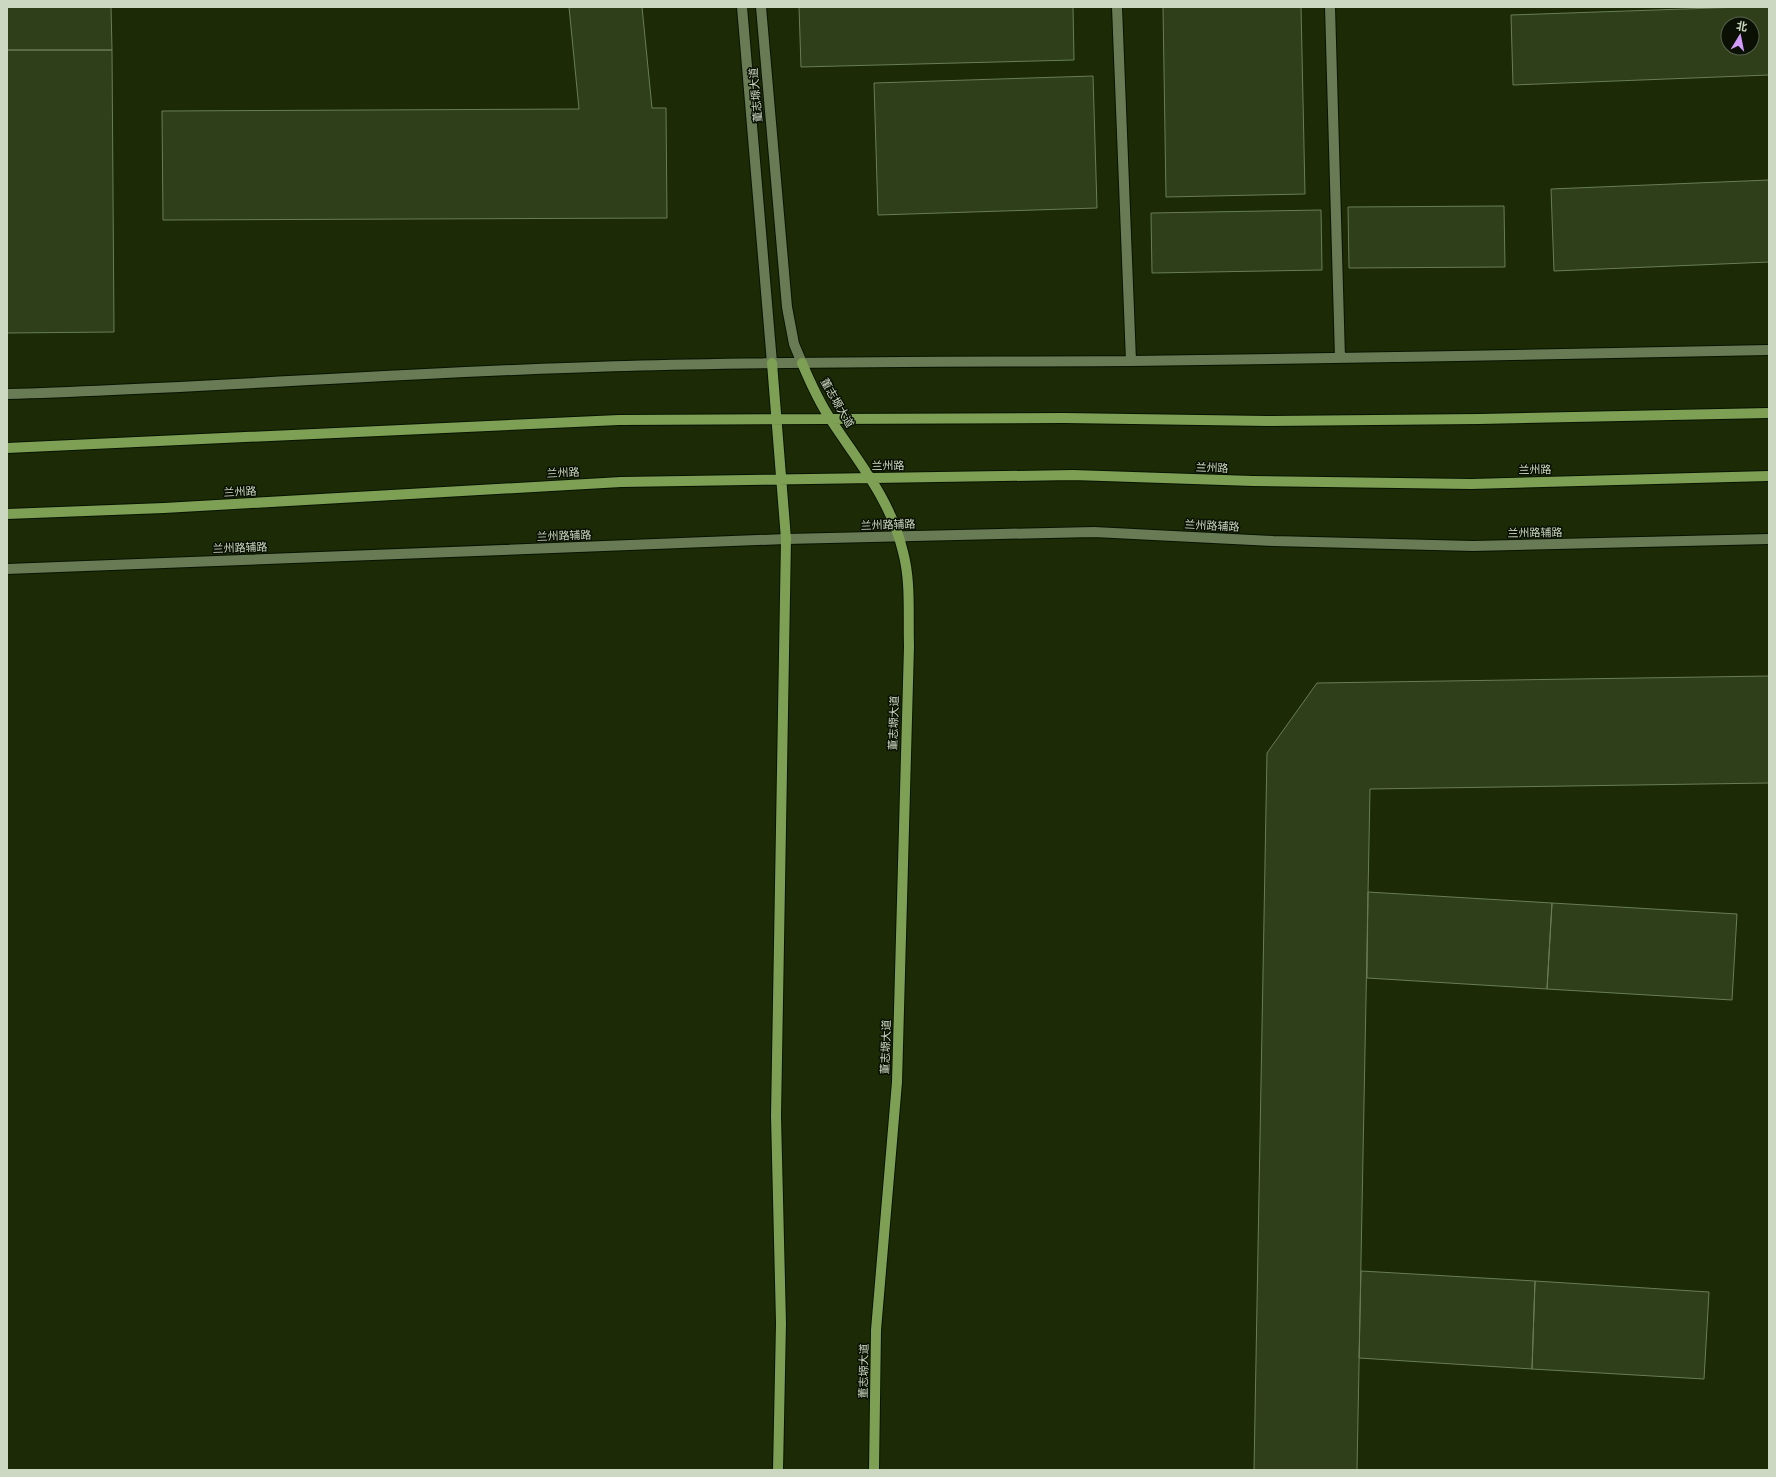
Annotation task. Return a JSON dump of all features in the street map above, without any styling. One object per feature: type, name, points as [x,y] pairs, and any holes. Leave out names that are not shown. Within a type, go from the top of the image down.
[{"type":"main road","name":"董志塬大道","points":[[772,363],[786,539],[776,1116],[780,1323],[778,1470]]},
{"type":"main road","name":"董志塬大道","points":[[802,363],[830,419],[872,478],[888,508],[903,552],[907,585],[908,669],[897,1082],[876,1330],[874,1470]]},
{"type":"main road","points":[[7,448],[619,420],[1064,418],[1268,421],[1464,420],[1769,413]]},
{"type":"main road","name":"兰州路","points":[[7,514],[172,508],[621,482],[1073,475],[1254,481],[1472,484],[1769,476]]},
{"type":"street","name":"董志塬大道","points":[[742,7],[772,363]]},
{"type":"street","name":"董志塬大道","points":[[761,7],[787,307],[794,344],[802,363]]},
{"type":"street","points":[[1117,7],[1131,361]]},
{"type":"street","points":[[1330,7],[1340,358]]},
{"type":"street","points":[[7,394],[151,390],[383,375],[626,366],[772,363],[1131,361],[1769,350]]},
{"type":"street","name":"兰州路辅路","points":[[7,569],[786,539],[1094,532],[1273,541],[1473,546],[1769,539]]},
{"type":"building","points":[[7,7],[111,7],[112,50],[7,50]]},
{"type":"building","points":[[569,7],[642,7],[652,108],[666,108],[667,218],[163,220],[162,111],[579,109]]},
{"type":"building","points":[[799,7],[1073,7],[1074,60],[801,67]]},
{"type":"building","points":[[1163,7],[1301,7],[1305,194],[1166,197]]},
{"type":"building","points":[[1769,7],[1769,75],[1513,85],[1511,15]]},
{"type":"building","points":[[7,50],[112,50],[114,332],[7,333]]},
{"type":"building","points":[[1093,76],[1097,208],[878,215],[874,83]]},
{"type":"building","points":[[1769,180],[1769,262],[1554,271],[1551,189]]},
{"type":"building","points":[[1504,206],[1505,267],[1349,268],[1348,207]]},
{"type":"building","points":[[1321,210],[1322,270],[1152,273],[1151,213]]},
{"type":"building","points":[[1769,676],[1769,783],[1370,789],[1357,1470],[1254,1470],[1267,753],[1317,683]]},
{"type":"building","points":[[1368,892],[1552,903],[1547,989],[1367,978]]},
{"type":"building","points":[[1552,903],[1737,914],[1732,1000],[1547,989]]},
{"type":"building","points":[[1361,1271],[1535,1281],[1532,1369],[1359,1358]]},
{"type":"building","points":[[1535,1281],[1709,1292],[1704,1379],[1532,1369]]}]
